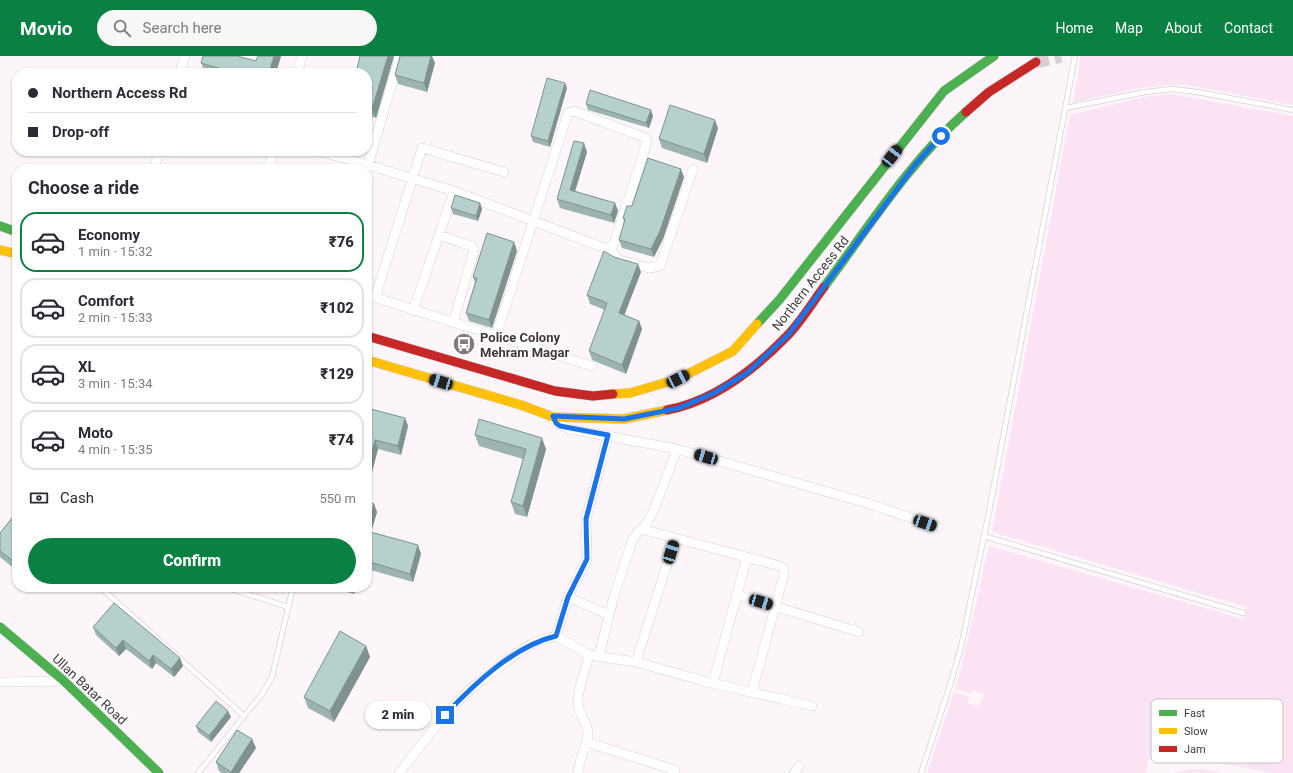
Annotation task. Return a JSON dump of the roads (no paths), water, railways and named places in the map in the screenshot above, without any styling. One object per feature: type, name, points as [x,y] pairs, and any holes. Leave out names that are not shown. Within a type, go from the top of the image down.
[{"type":"main road","name":"Northern Access Rd","points":[[372,361],[524,394],[555,391],[593,396],[630,393],[678,379],[733,351],[780,299],[944,91],[994,56]]},
{"type":"main road","name":"Northern Access Rd","points":[[372,338],[524,394],[553,416],[624,419],[679,408],[714,393],[747,373],[788,335],[915,165],[950,126],[989,92],[1036,62]]},
{"type":"main road","points":[[0,226],[12,230]]},
{"type":"main road","points":[[0,250],[12,253]]},
{"type":"main road","name":"Ullan Batar Road","points":[[0,626],[64,681],[159,773]]},
{"type":"street","points":[[181,68],[185,56]]},
{"type":"street","points":[[298,68],[302,56]]},
{"type":"street","points":[[372,150],[400,56]]},
{"type":"street","points":[[496,336],[569,112],[574,112],[644,136],[647,142],[623,220],[614,244],[610,249]]},
{"type":"street","points":[[372,294],[411,178],[423,148],[504,172]]},
{"type":"street","points":[[333,156],[358,164]]},
{"type":"street","points":[[372,168],[454,191],[534,220],[603,248],[610,249],[619,260],[649,268],[660,266],[693,169]]},
{"type":"street","points":[[413,310],[454,191]]},
{"type":"street","points":[[439,234],[471,246],[474,250],[453,323]]},
{"type":"street","points":[[372,297],[592,366]]},
{"type":"street","points":[[553,416],[556,423],[560,426],[677,449],[870,504],[938,527]]},
{"type":"street","points":[[556,636],[568,597],[587,559],[586,519],[608,435]]},
{"type":"street","points":[[599,655],[609,615],[633,538],[654,510],[677,449]]},
{"type":"street","points":[[641,529],[780,566],[784,569],[784,574],[752,692]]},
{"type":"street","points":[[636,662],[675,538]]},
{"type":"street","points":[[713,683],[738,596],[747,557]]},
{"type":"street","points":[[738,596],[860,632]]},
{"type":"street","points":[[568,597],[609,615]]},
{"type":"street","points":[[399,773],[445,715],[469,690],[519,652],[536,642],[556,636],[589,654],[636,662],[713,683],[812,706]]},
{"type":"street","points":[[578,773],[579,761],[586,742],[588,731],[579,709],[578,699],[589,654]]},
{"type":"street","points":[[0,682],[64,681]]},
{"type":"street","points":[[586,742],[675,770]]},
{"type":"lane","points":[[921,773],[961,647],[984,536],[1075,56]]},
{"type":"lane","points":[[1066,108],[1145,92],[1173,89],[1293,110]]},
{"type":"lane","points":[[984,536],[1243,613]]},
{"type":"lane","points":[[106,592],[244,716]]},
{"type":"lane","points":[[241,592],[288,607]]},
{"type":"lane","points":[[198,773],[262,694],[272,677],[292,592]]},
{"type":"tunnel","points":[[1036,62],[1061,56]]},
{"type":"place","name":"Police Colony Mehram Magar","points":[[464,344]]}]
